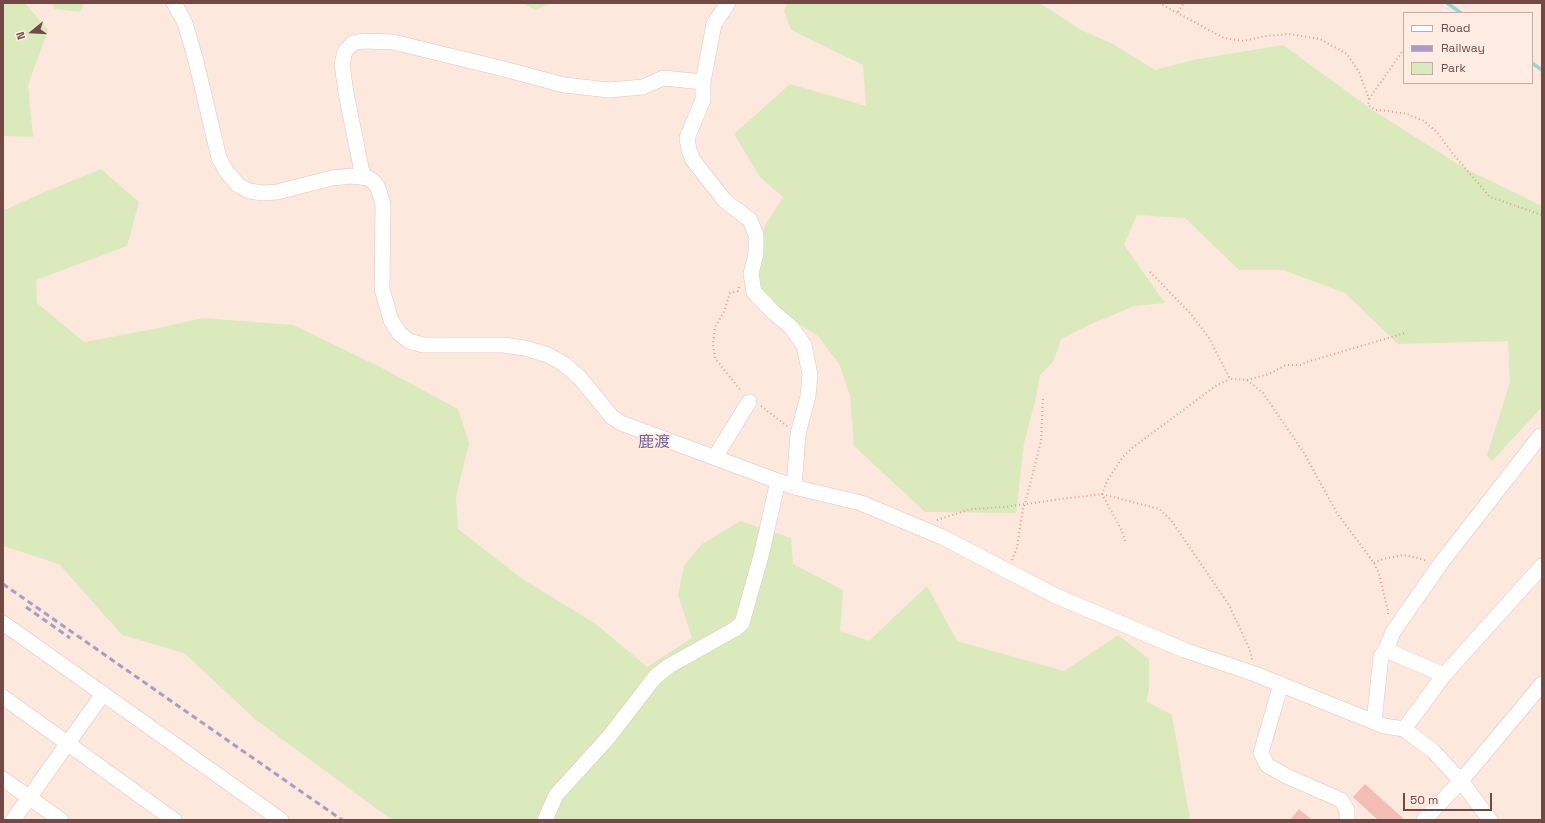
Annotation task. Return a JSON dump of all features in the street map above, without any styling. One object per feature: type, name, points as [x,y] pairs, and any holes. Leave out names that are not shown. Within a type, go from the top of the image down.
[{"type":"street","points":[[174,3],[185,23],[196,60],[219,158],[226,171],[238,185],[249,191],[263,193],[277,192],[332,178],[352,176],[368,178],[374,182],[378,188],[383,204],[382,289],[391,320],[399,333],[408,341],[423,345],[504,345],[525,348],[548,355],[564,364],[580,378],[612,417],[621,423],[794,487],[861,503],[942,537],[1005,568],[1056,596],[1170,644],[1255,674],[1384,726],[1404,729],[1433,752],[1461,781],[1490,820]]},
{"type":"street","points":[[728,3],[714,24],[703,82],[703,100],[686,138],[693,160],[725,201],[750,220],[756,235],[756,253],[751,274],[754,292],[773,312],[791,327],[804,345],[810,375],[808,396],[798,434],[794,487]]},
{"type":"street","points":[[363,177],[346,93],[342,64],[345,51],[353,43],[363,40],[393,42],[564,85],[609,90],[643,87],[663,78],[703,82]]},
{"type":"street","points":[[715,457],[749,402]]},
{"type":"street","points":[[1374,722],[1381,656],[1386,650],[1393,632],[1438,567],[1540,436],[1542,438]]},
{"type":"street","points":[[545,820],[556,795],[608,738],[656,677],[669,666],[736,629],[742,623],[761,556],[778,481]]},
{"type":"street","points":[[1404,729],[1444,675],[1542,566]]},
{"type":"street","points":[[3,623],[281,820]]},
{"type":"street","points":[[1386,650],[1444,675]]},
{"type":"street","points":[[1281,684],[1260,753],[1267,765],[1286,776],[1341,800],[1347,810],[1346,820]]},
{"type":"street","points":[[1424,820],[1461,781],[1542,684]]},
{"type":"street","points":[[13,820],[103,694]]},
{"type":"street","points":[[3,697],[174,820]]},
{"type":"street","points":[[3,779],[61,820]]},
{"type":"path","points":[[1159,3],[1224,38],[1243,41],[1266,36],[1289,34],[1320,38],[1347,54],[1359,72],[1369,99]]},
{"type":"path","points":[[1178,12],[1184,3]]},
{"type":"path","points":[[1403,50],[1369,99],[1368,105],[1376,110],[1406,114],[1424,121],[1437,132],[1453,154],[1490,197],[1542,215]]},
{"type":"path","points":[[1150,272],[1190,313],[1209,338],[1230,379]]},
{"type":"path","points":[[740,282],[738,291],[730,293],[724,312],[715,327],[713,344],[715,358],[749,402],[753,402],[764,408],[798,434]]},
{"type":"path","points":[[1125,541],[1122,531],[1102,494],[1107,481],[1122,458],[1132,448],[1217,385],[1230,379],[1247,380],[1269,374],[1286,365],[1301,365],[1405,333]]},
{"type":"path","points":[[1247,380],[1263,393],[1304,453],[1337,513],[1374,563],[1379,574],[1388,611],[1388,617]]},
{"type":"path","points":[[1005,568],[1010,563],[1017,548],[1023,508],[1041,441],[1043,397]]},
{"type":"path","points":[[918,527],[971,508],[1005,508],[1102,494],[1159,509],[1171,520],[1228,605],[1250,650],[1255,674]]},
{"type":"path","points":[[1374,563],[1383,559],[1403,555],[1427,561],[1438,567]]},
{"type":"green space","points":[[3,3],[25,3],[48,30],[28,85],[33,137],[3,136]]},
{"type":"green space","points":[[50,3],[84,3],[80,12],[55,9]]},
{"type":"green space","points":[[522,3],[553,3],[535,10]]},
{"type":"green space","points":[[787,3],[1040,3],[1081,30],[1113,44],[1155,70],[1193,60],[1283,45],[1371,109],[1464,168],[1542,206],[1542,407],[1492,461],[1487,455],[1510,382],[1508,341],[1398,344],[1345,293],[1283,270],[1239,270],[1185,218],[1137,215],[1124,245],[1165,303],[1134,306],[1089,325],[1061,339],[1053,362],[1040,375],[1036,398],[1024,443],[1016,513],[925,512],[854,446],[850,396],[839,364],[818,336],[773,308],[745,278],[749,251],[783,197],[760,177],[734,134],[790,84],[866,106],[863,65],[791,30],[784,11]]},
{"type":"green space","points":[[101,169],[139,202],[127,246],[36,280],[37,303],[84,342],[203,318],[293,325],[380,367],[458,409],[469,443],[456,497],[458,529],[521,578],[596,624],[647,667],[692,638],[678,595],[684,566],[702,544],[740,521],[791,538],[793,564],[843,590],[840,631],[869,641],[927,586],[957,641],[1064,671],[1118,635],[1149,659],[1149,690],[1146,701],[1172,715],[1190,820],[392,820],[256,720],[184,653],[122,635],[59,564],[3,546],[3,209],[7,209]]},
{"type":"building","points":[[1365,784],[1405,820],[1378,820],[1353,797]]},
{"type":"building","points":[[1299,809],[1312,820],[1290,820]]},
{"type":"waterway","points":[[1447,3],[1460,12]]},
{"type":"waterway","points":[[1533,64],[1542,70]]},
{"type":"railway","points":[[3,584],[342,820]]},
{"type":"railway","points":[[26,607],[70,638]]},
{"type":"district","name":"鹿渡","points":[[654,443]]}]
